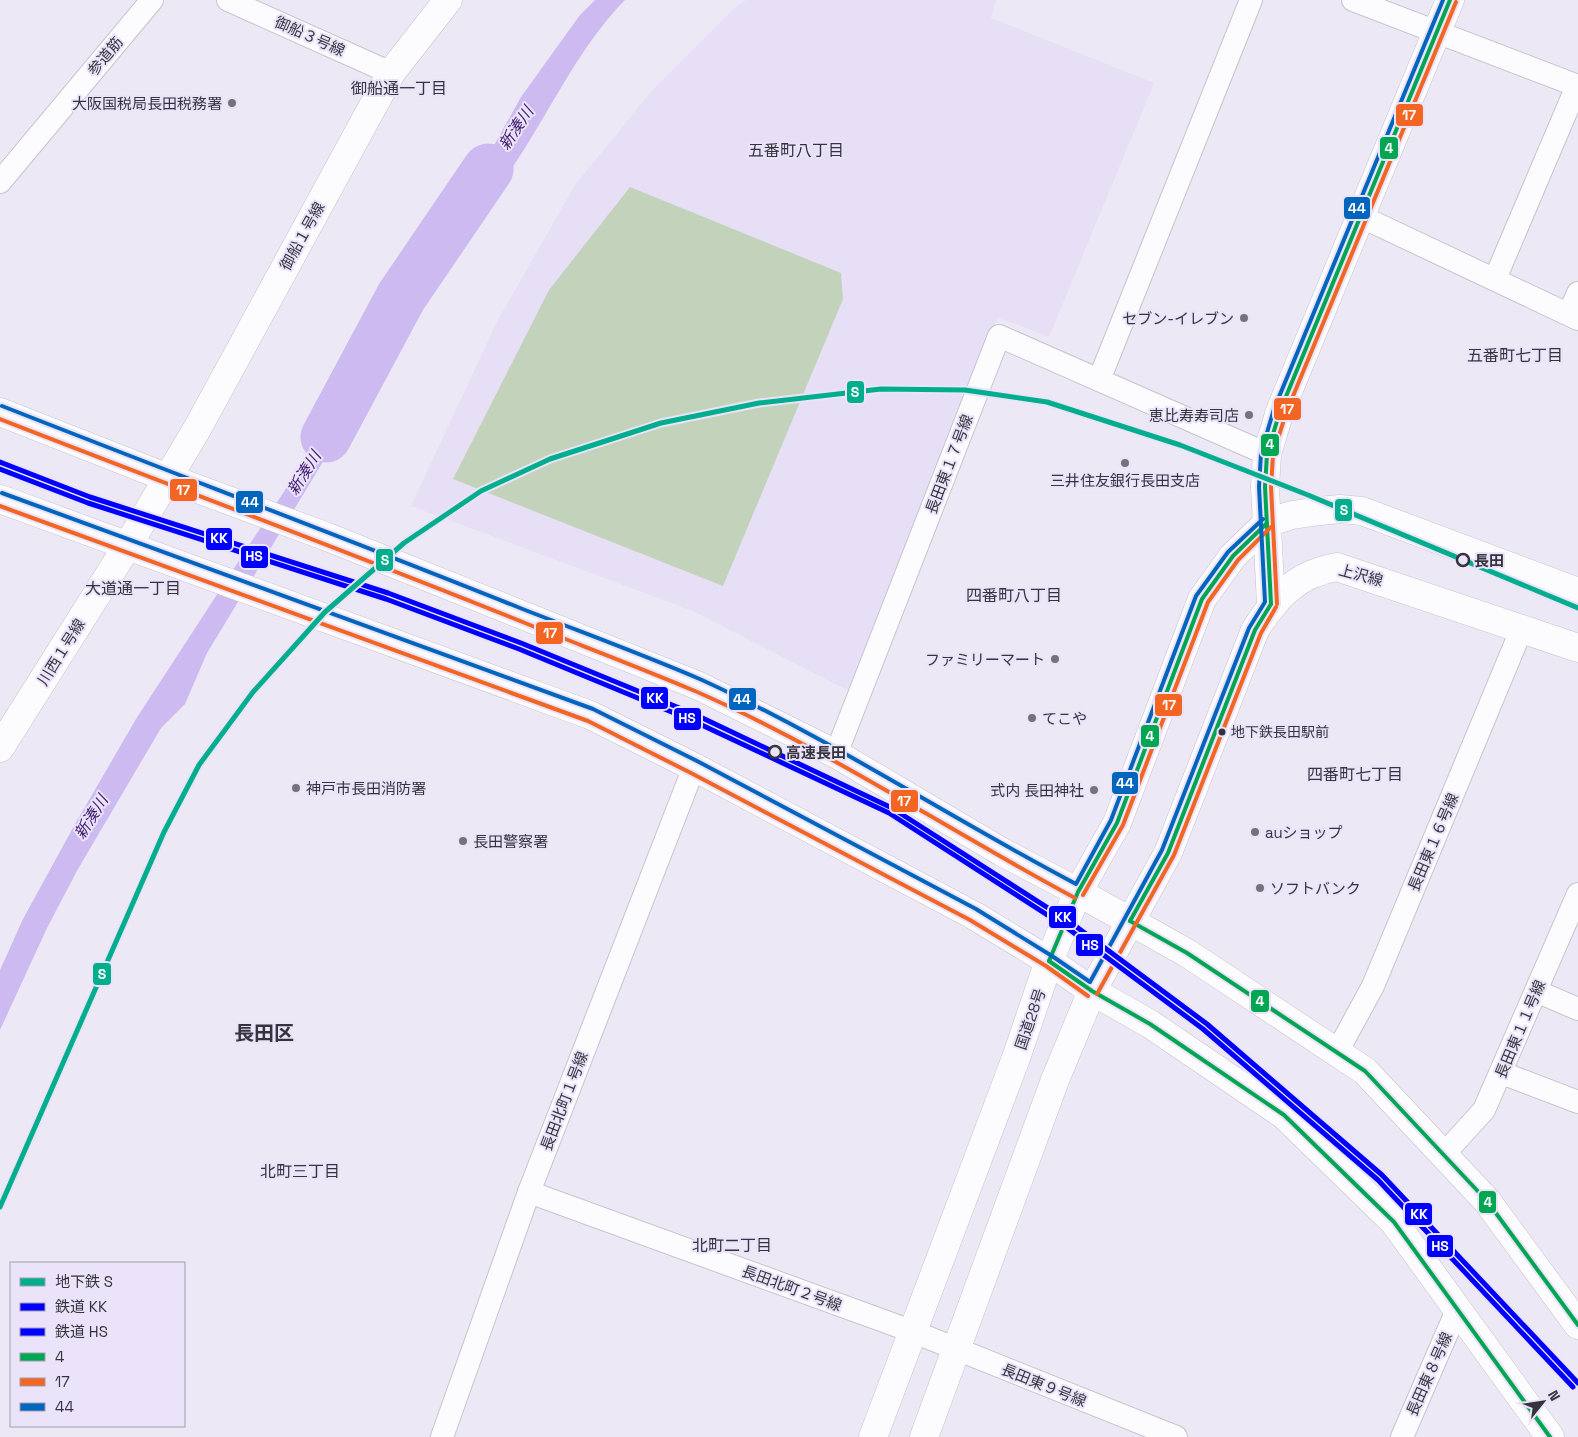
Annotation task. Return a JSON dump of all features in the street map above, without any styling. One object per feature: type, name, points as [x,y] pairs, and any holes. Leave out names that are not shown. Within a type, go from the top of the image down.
[{"type":"main road","name":"御船１号線","points":[[168,478],[391,73],[448,0]]},
{"type":"main road","points":[[1272,604],[1265,487],[1266,454],[1280,411],[1362,217],[1450,0]]},
{"type":"main road","points":[[0,412],[199,490],[325,536],[700,686],[836,754],[1002,852],[1187,953],[1365,1071],[1487,1201],[1578,1325]]},
{"type":"main road","name":"川西１号線","points":[[0,748],[168,478]]},
{"type":"main road","points":[[0,499],[590,715],[973,915],[1049,961],[1092,992],[1150,1024],[1284,1115],[1394,1222],[1550,1437]]},
{"type":"main road","points":[[1078,892],[1117,823],[1202,600],[1233,556],[1267,523],[1292,515],[1340,508],[1362,511],[1578,592]]},
{"type":"main road","name":"上沢線","points":[[1092,992],[1168,853],[1256,630],[1272,604],[1291,586],[1320,570],[1337,567],[1578,648]]},
{"type":"main road","name":"国道28号","points":[[873,1437],[1016,1058],[1049,961],[1078,892]]},
{"type":"main road","points":[[924,1437],[1055,1080],[1092,992]]},
{"type":"street","name":"参道筋","points":[[0,182],[152,0]]},
{"type":"street","name":"御船３号線","points":[[228,0],[391,73]]},
{"type":"street","points":[[1099,380],[1251,0]]},
{"type":"street","points":[[1353,0],[1578,86],[1495,279]]},
{"type":"street","points":[[1362,217],[1574,316],[1578,293]]},
{"type":"street","name":"長田東１７号線","points":[[836,754],[999,336],[1266,454]]},
{"type":"street","name":"長田東１６号線","points":[[1337,1052],[1373,986],[1522,628]]},
{"type":"street","name":"長田北町１号線","points":[[442,1437],[529,1192],[694,768]]},
{"type":"street","name":"長田東１１号線","points":[[1444,1154],[1484,1110],[1502,1073],[1578,894]]},
{"type":"street","points":[[1536,991],[1578,1009]]},
{"type":"street","points":[[1502,1073],[1578,1102]]},
{"type":"street","name":"長田北町２号線","points":[[529,1192],[914,1332]]},
{"type":"street","name":"長田東８号線","points":[[1402,1437],[1457,1310]]},
{"type":"street","name":"長田東９号線","points":[[914,1332],[957,1351],[1176,1437]]},
{"type":"shaded area","points":[[746,0],[996,0],[991,18],[1154,83],[1049,337],[998,317],[853,693],[693,611],[411,506],[497,322],[575,185],[651,92],[736,7]]},
{"type":"green space","points":[[630,187],[841,273],[843,299],[723,586],[453,479],[549,290]]},
{"type":"water","points":[[595,0],[625,0],[586,49],[520,157],[482,207],[321,465],[207,653],[185,704],[161,728],[78,869],[47,928],[0,1030],[0,970],[23,919],[74,826],[136,719],[406,304],[521,97],[580,15]]},
{"type":"waterway","name":"新湊川","points":[[326,437],[401,297],[488,169]]},
{"type":"metro line","name":"S","points":[[0,1207],[164,832],[199,765],[253,692],[325,612],[404,543],[481,491],[550,459],[661,423],[759,403],[881,389],[965,390],[1047,402],[1180,445],[1308,495],[1578,608]]},
{"type":"rail line","name":"KK","points":[[0,462],[90,497],[388,593],[521,643],[694,714],[892,808],[1070,922],[1207,1024],[1382,1175],[1578,1383]]},
{"type":"rail line","name":"HS","points":[[0,469],[88,503],[386,599],[519,649],[691,720],[889,813],[1066,927],[1203,1029],[1378,1180],[1573,1387]]},
{"type":"transit line","name":"44","points":[[2,493],[593,709],[697,761],[976,909],[1090,982],[1162,850],[1249,628],[1265,602],[1259,487],[1261,453],[1274,409],[1443,0]]},
{"type":"transit line","name":"4","points":[[1271,604],[1265,487],[1267,454],[1280,411],[1450,0]]},
{"type":"transit line","name":"17","points":[[1277,604],[1271,487],[1273,455],[1286,413],[1456,2]]},
{"type":"transit line","name":"44","points":[[2,406],[702,680],[797,727],[1076,884],[1111,820],[1196,596],[1228,552],[1263,519]]},
{"type":"transit line","name":"17","points":[[0,419],[398,573],[695,691],[792,738],[840,764],[1075,898]]},
{"type":"transit line","name":"17","points":[[0,506],[588,721],[970,920],[1046,966],[1088,996]]},
{"type":"transit line","name":"4","points":[[1049,961],[1078,892],[1117,823],[1202,599],[1233,556],[1267,523]]},
{"type":"transit line","name":"17","points":[[1083,895],[1123,825],[1208,602],[1238,560],[1271,527]]},
{"type":"transit line","name":"4","points":[[1130,921],[1168,853],[1255,630],[1271,604]]},
{"type":"transit line","name":"17","points":[[1097,994],[1174,855],[1261,633],[1276,607]]},
{"type":"transit line","name":"4","points":[[1130,921],[1187,953],[1365,1071],[1487,1201],[1578,1325]]},
{"type":"transit line","name":"4","points":[[1049,961],[1092,991],[1150,1024],[1284,1115],[1394,1222],[1550,1437]]},
{"type":"place","name":"大阪国税局長田税務署","points":[[232,103]]},
{"type":"place","name":"セブン-イレブン","points":[[1244,318]]},
{"type":"place","name":"恵比寿寿司店","points":[[1249,415]]},
{"type":"place","name":"三井住友銀行長田支店","points":[[1125,463]]},
{"type":"place","name":"長田","points":[[1463,560]]},
{"type":"place","name":"ファミリーマート","points":[[1055,659]]},
{"type":"place","name":"てこや","points":[[1032,718]]},
{"type":"place","name":"地下鉄長田駅前","points":[[1222,732]]},
{"type":"place","name":"高速長田","points":[[775,752]]},
{"type":"place","name":"神戸市長田消防署","points":[[296,788]]},
{"type":"place","name":"式内 長田神社","points":[[1094,790]]},
{"type":"place","name":"auショップ","points":[[1255,832]]},
{"type":"place","name":"長田警察署","points":[[463,841]]},
{"type":"place","name":"ソフトバンク","points":[[1260,888]]},
{"type":"district","name":"御船通一丁目","points":[[399,88]]},
{"type":"district","name":"五番町八丁目","points":[[796,150]]},
{"type":"district","name":"五番町七丁目","points":[[1515,355]]},
{"type":"district","name":"大道通一丁目","points":[[133,588]]},
{"type":"district","name":"四番町八丁目","points":[[1014,595]]},
{"type":"district","name":"四番町七丁目","points":[[1355,774]]},
{"type":"district","name":"長田区","points":[[264,1033]]},
{"type":"district","name":"北町三丁目","points":[[300,1171]]},
{"type":"district","name":"北町二丁目","points":[[732,1245]]}]
